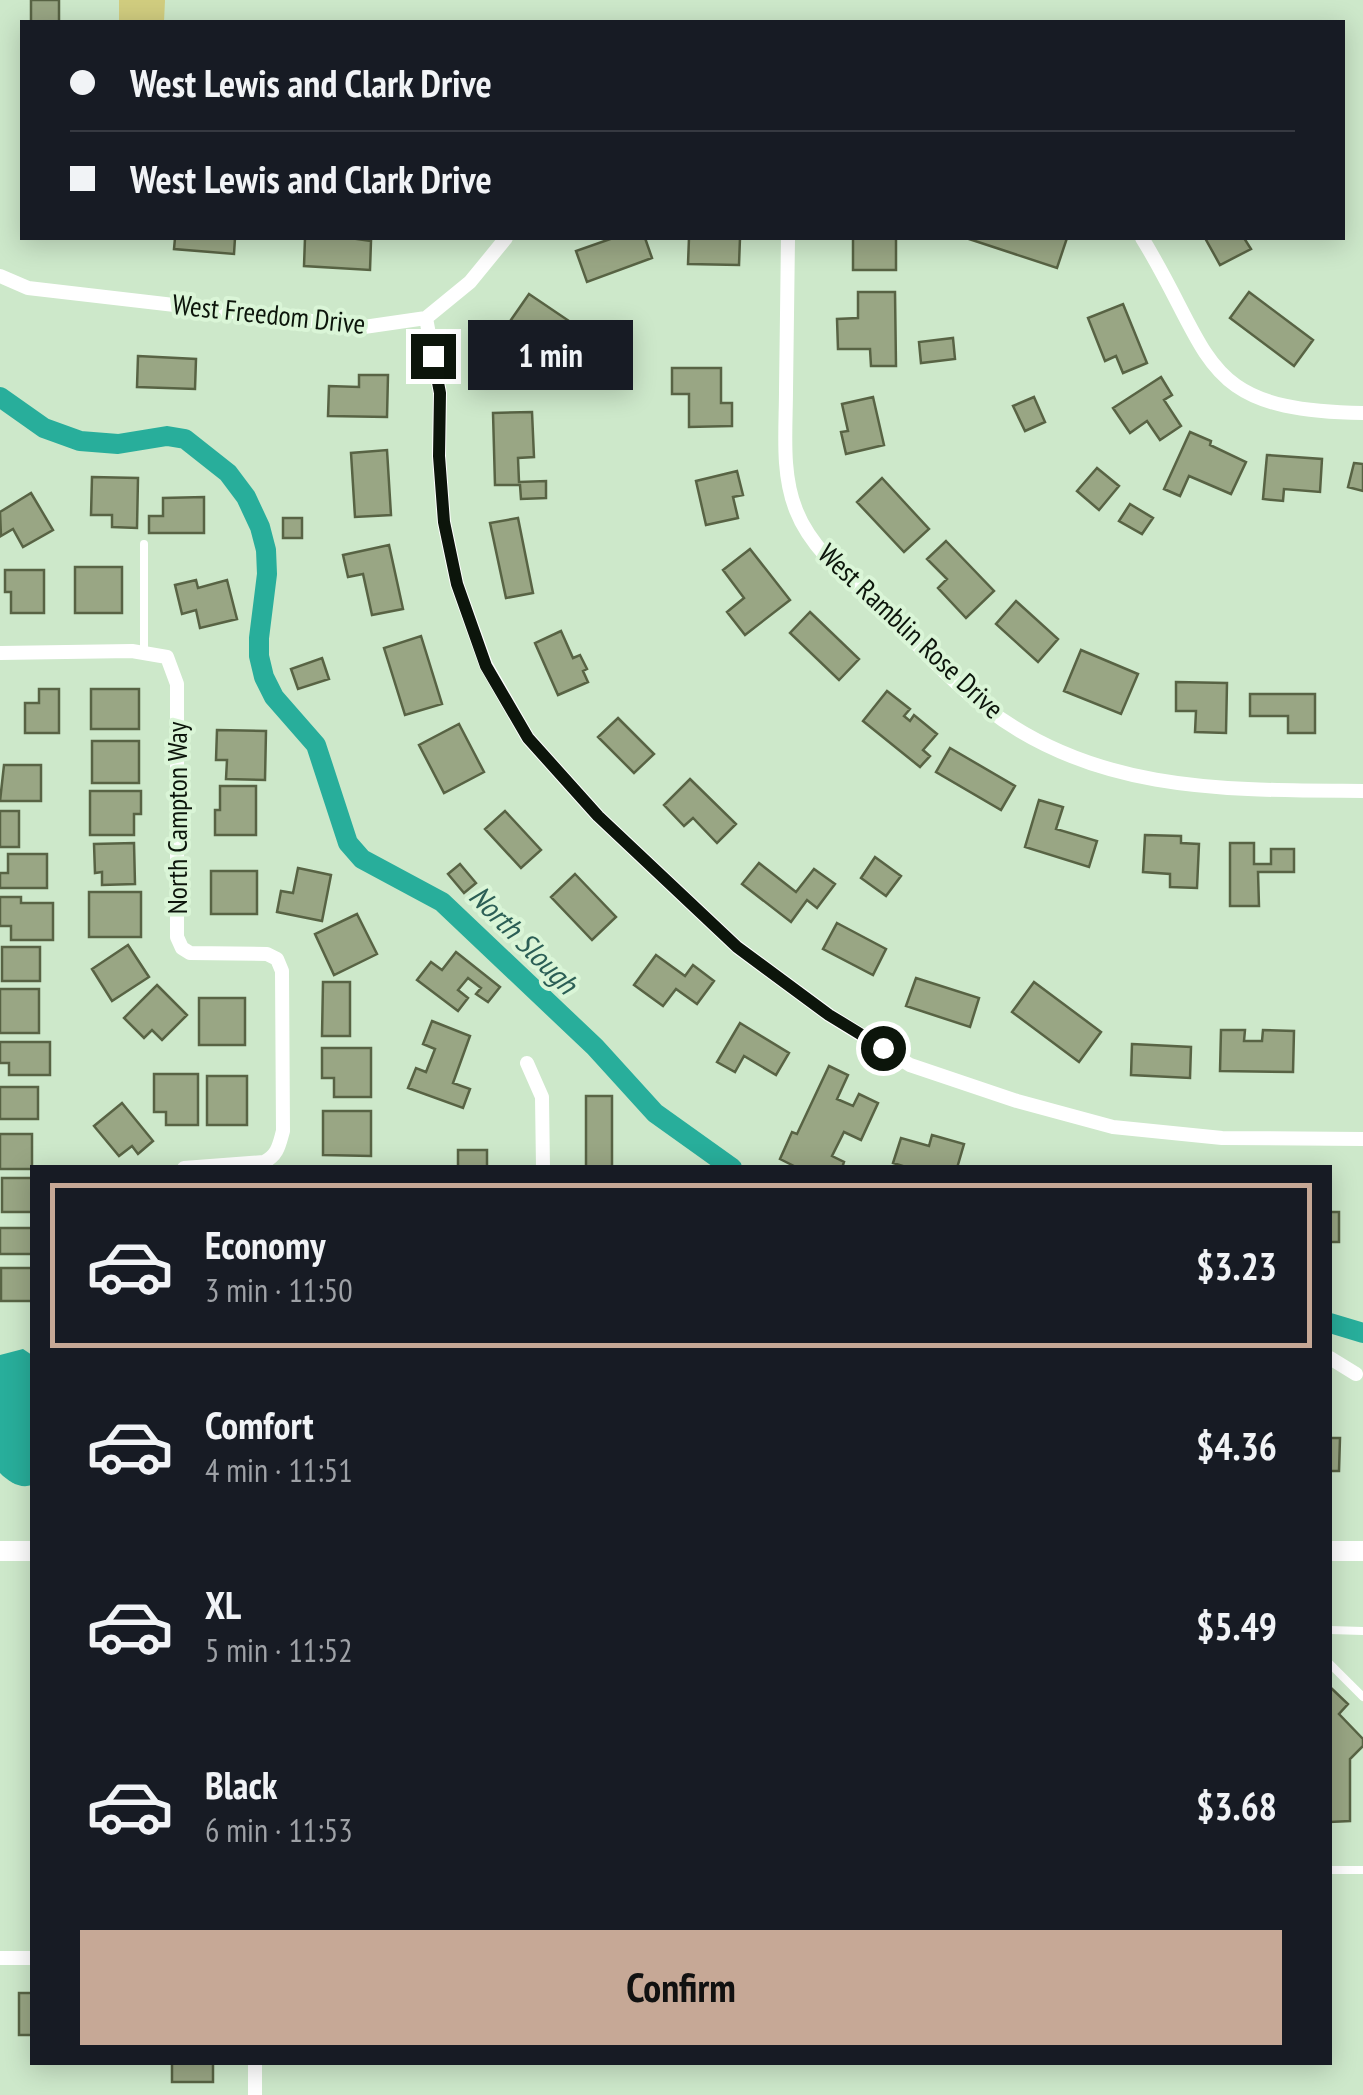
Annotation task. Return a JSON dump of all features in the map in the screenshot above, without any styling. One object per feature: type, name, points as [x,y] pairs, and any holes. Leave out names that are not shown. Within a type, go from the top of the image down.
[{"type":"main road","points":[[0,1551],[30,1551]]},
{"type":"main road","points":[[1332,1551],[1363,1551]]},
{"type":"street","points":[[504,240],[470,282],[426,318],[440,393],[444,522],[457,584],[486,666],[528,738],[598,816],[737,947],[829,1015],[910,1065],[1016,1101],[1112,1127],[1222,1138],[1363,1139]]},
{"type":"street","name":"West Ramblin Rose Drive","points":[[788,240],[786,458],[796,512],[826,555],[923,649],[985,707],[1024,732],[1112,770],[1174,785],[1363,791]]},
{"type":"street","points":[[1143,240],[1202,353],[1233,386],[1274,406],[1316,413],[1363,413]]},
{"type":"street","name":"West Freedom Drive","points":[[0,276],[28,288],[364,327],[426,318]]},
{"type":"street","points":[[0,653],[144,652]]},
{"type":"street","name":"North Campton Way","points":[[144,652],[167,658],[177,684],[177,937],[182,948],[190,953],[268,954],[277,959],[282,971],[282,1131],[278,1148],[273,1158],[254,1164],[198,1165]]},
{"type":"street","points":[[527,1063],[542,1097],[543,1165]]},
{"type":"street","points":[[1332,1359],[1356,1374]]},
{"type":"street","points":[[0,1958],[30,1958]]},
{"type":"street","points":[[255,2065],[256,2095]]},
{"type":"lane","points":[[144,544],[144,652]]},
{"type":"lane","points":[[1332,1630],[1363,1631]]},
{"type":"lane","points":[[1332,1666],[1363,1697]]},
{"type":"lane","points":[[1332,1870],[1363,1870]]},
{"type":"shaded area","points":[[119,0],[165,0],[164,20],[119,20]]},
{"type":"water","points":[[23,1349],[30,1354],[30,1485],[11,1482],[0,1473],[0,1355]]},
{"type":"building","points":[[31,0],[59,0],[59,20],[31,20]]},
{"type":"building","points":[[175,240],[235,240],[234,254],[174,249]]},
{"type":"building","points":[[305,240],[371,241],[370,270],[304,266]]},
{"type":"building","points":[[607,240],[646,240],[652,258],[587,282],[576,251]]},
{"type":"building","points":[[689,240],[740,240],[739,265],[688,264]]},
{"type":"building","points":[[853,240],[896,240],[896,270],[853,270]]},
{"type":"building","points":[[972,240],[1066,240],[1057,268]]},
{"type":"building","points":[[1206,240],[1245,240],[1251,249],[1220,265]]},
{"type":"building","points":[[858,292],[895,292],[896,366],[871,366],[870,349],[838,349],[837,319],[858,318]]},
{"type":"building","points":[[1249,292],[1313,340],[1294,366],[1230,318]]},
{"type":"building","points":[[529,294],[569,321],[555,341],[550,338],[530,367],[495,343]]},
{"type":"building","points":[[1123,304],[1147,363],[1123,373],[1116,356],[1105,361],[1088,318]]},
{"type":"building","points":[[953,338],[955,359],[921,363],[919,342]]},
{"type":"building","points":[[138,356],[196,359],[195,389],[137,387]]},
{"type":"building","points":[[672,368],[721,368],[721,403],[732,403],[732,426],[689,427],[689,394],[672,394]]},
{"type":"building","points":[[359,375],[388,375],[387,417],[328,416],[329,386],[359,387]]},
{"type":"building","points":[[1161,377],[1172,395],[1164,400],[1181,426],[1160,440],[1147,421],[1130,433],[1113,408]]},
{"type":"building","points":[[873,397],[884,445],[846,454],[841,432],[848,431],[842,404]]},
{"type":"building","points":[[1034,397],[1045,422],[1025,431],[1013,406]]},
{"type":"building","points":[[532,412],[534,457],[518,458],[519,482],[546,481],[546,498],[521,499],[520,485],[495,485],[493,413]]},
{"type":"building","points":[[1190,432],[1246,462],[1231,494],[1189,476],[1180,496],[1164,489]]},
{"type":"building","points":[[387,450],[391,515],[355,517],[351,453]]},
{"type":"building","points":[[1267,455],[1322,459],[1320,492],[1284,489],[1283,501],[1263,499]]},
{"type":"building","points":[[1354,463],[1363,464],[1363,491],[1348,487]]},
{"type":"building","points":[[1097,468],[1119,486],[1099,510],[1077,491]]},
{"type":"building","points":[[737,471],[743,495],[733,497],[738,518],[706,525],[696,481]]},
{"type":"building","points":[[92,477],[138,478],[137,528],[112,527],[112,515],[91,515]]},
{"type":"building","points":[[882,478],[929,529],[904,552],[857,502]]},
{"type":"building","points":[[31,493],[53,530],[23,547],[13,529],[1,536],[0,512]]},
{"type":"building","points":[[204,497],[204,533],[149,533],[149,516],[163,516],[163,498]]},
{"type":"building","points":[[1130,504],[1153,518],[1142,534],[1119,521]]},
{"type":"building","points":[[283,518],[302,518],[302,538],[283,538]]},
{"type":"building","points":[[518,518],[533,593],[506,598],[490,523]]},
{"type":"building","points":[[946,541],[994,591],[966,618],[938,588],[947,579],[927,559]]},
{"type":"building","points":[[389,545],[403,609],[372,615],[363,574],[348,577],[343,555]]},
{"type":"building","points":[[750,549],[790,600],[745,635],[727,612],[744,598],[723,570]]},
{"type":"building","points":[[75,567],[122,567],[122,613],[75,613]]},
{"type":"building","points":[[5,570],[44,570],[44,613],[11,613],[11,592],[5,592]]},
{"type":"building","points":[[196,580],[198,588],[227,580],[237,619],[200,628],[196,610],[182,614],[175,585]]},
{"type":"building","points":[[1016,601],[1058,639],[1038,662],[996,624]]},
{"type":"building","points":[[810,612],[859,659],[839,680],[790,633]]},
{"type":"building","points":[[561,631],[573,658],[580,655],[588,682],[558,695],[535,643]]},
{"type":"building","points":[[421,636],[442,704],[405,715],[384,648]]},
{"type":"building","points":[[1081,650],[1138,674],[1121,714],[1064,691]]},
{"type":"building","points":[[322,658],[329,679],[298,689],[291,669]]},
{"type":"building","points":[[1176,682],[1227,683],[1226,733],[1195,732],[1196,711],[1176,711]]},
{"type":"building","points":[[39,689],[59,689],[59,733],[25,733],[25,703],[39,703]]},
{"type":"building","points":[[91,689],[139,689],[139,729],[91,729]]},
{"type":"building","points":[[887,691],[910,709],[904,716],[910,721],[914,715],[937,734],[923,750],[930,756],[920,767],[863,721]]},
{"type":"building","points":[[1250,694],[1315,694],[1315,733],[1288,733],[1288,716],[1250,716]]},
{"type":"building","points":[[618,718],[654,754],[634,773],[598,737]]},
{"type":"building","points":[[459,724],[484,772],[444,793],[419,745]]},
{"type":"building","points":[[217,730],[266,731],[265,780],[226,779],[227,760],[216,760]]},
{"type":"building","points":[[92,741],[139,741],[139,783],[92,783]]},
{"type":"building","points":[[950,748],[1015,786],[1001,810],[936,772]]},
{"type":"building","points":[[4,765],[41,765],[41,801],[0,801]]},
{"type":"building","points":[[690,779],[736,824],[717,843],[693,818],[684,826],[664,805]]},
{"type":"building","points":[[220,786],[256,786],[256,835],[215,835]]},
{"type":"building","points":[[90,791],[141,791],[141,814],[134,814],[134,835],[90,835]]},
{"type":"building","points":[[1039,800],[1063,807],[1056,829],[1097,841],[1089,867],[1025,847]]},
{"type":"building","points":[[0,811],[19,811],[19,847],[0,847]]},
{"type":"building","points":[[505,811],[541,850],[521,868],[485,829]]},
{"type":"building","points":[[1145,835],[1181,836],[1181,843],[1199,844],[1197,888],[1170,887],[1170,874],[1143,872]]},
{"type":"building","points":[[134,843],[135,884],[102,885],[102,872],[95,873],[94,844]]},
{"type":"building","points":[[1230,843],[1254,843],[1254,864],[1271,864],[1271,849],[1294,849],[1294,872],[1258,872],[1259,906],[1230,906]]},
{"type":"building","points":[[8,854],[47,854],[47,888],[0,888],[0,873],[8,873]]},
{"type":"building","points":[[875,857],[901,876],[886,896],[861,878]]},
{"type":"building","points":[[759,863],[796,892],[814,869],[835,884],[817,908],[807,900],[791,922],[742,884]]},
{"type":"building","points":[[460,864],[476,883],[464,893],[448,874]]},
{"type":"building","points":[[298,868],[331,875],[322,921],[277,912],[281,891],[293,893]]},
{"type":"building","points":[[211,871],[257,871],[257,914],[211,914]]},
{"type":"building","points":[[575,874],[616,917],[592,940],[551,897]]},
{"type":"building","points":[[89,892],[141,892],[141,937],[89,937]]},
{"type":"building","points":[[0,897],[21,897],[21,903],[53,903],[53,940],[11,940],[11,926],[0,926]]},
{"type":"building","points":[[357,914],[377,954],[334,975],[315,934]]},
{"type":"building","points":[[837,923],[886,949],[873,975],[823,949]]},
{"type":"building","points":[[128,945],[149,977],[112,1001],[92,969]]},
{"type":"building","points":[[2,947],[40,947],[40,981],[2,981]]},
{"type":"building","points":[[456,952],[500,987],[488,1002],[476,994],[481,988],[468,978],[458,990],[468,998],[458,1011],[417,980],[431,962],[442,970]]},
{"type":"building","points":[[656,955],[685,976],[693,965],[714,981],[697,1004],[676,989],[663,1006],[634,985]]},
{"type":"building","points":[[916,978],[979,998],[970,1027],[906,1006]]},
{"type":"building","points":[[323,982],[350,982],[350,1036],[322,1036]]},
{"type":"building","points":[[1034,982],[1101,1032],[1079,1062],[1012,1012]]},
{"type":"building","points":[[157,985],[187,1015],[162,1040],[152,1030],[144,1038],[124,1018]]},
{"type":"building","points":[[0,989],[39,989],[39,1033],[0,1033]]},
{"type":"building","points":[[199,998],[245,998],[245,1045],[199,1045]]},
{"type":"building","points":[[432,1021],[470,1036],[453,1083],[470,1089],[463,1108],[408,1088],[416,1068],[426,1072],[435,1049],[423,1044]]},
{"type":"building","points":[[740,1023],[789,1053],[776,1075],[744,1056],[735,1072],[717,1062]]},
{"type":"building","points":[[1221,1030],[1245,1030],[1244,1041],[1262,1041],[1263,1030],[1294,1031],[1293,1072],[1220,1071]]},
{"type":"building","points":[[0,1042],[50,1042],[50,1075],[9,1075],[9,1063],[0,1063]]},
{"type":"building","points":[[1132,1044],[1191,1047],[1190,1078],[1131,1075]]},
{"type":"building","points":[[322,1048],[371,1048],[371,1097],[334,1097],[334,1078],[322,1078]]},
{"type":"building","points":[[829,1066],[848,1075],[837,1099],[853,1106],[859,1094],[878,1103],[861,1140],[844,1132],[832,1156],[843,1165],[792,1165],[780,1159],[792,1132],[797,1134]]},
{"type":"building","points":[[154,1074],[198,1074],[198,1125],[166,1125],[166,1112],[154,1112]]},
{"type":"building","points":[[207,1076],[247,1076],[247,1125],[207,1125]]},
{"type":"building","points":[[0,1087],[38,1087],[38,1119],[0,1119]]},
{"type":"building","points":[[586,1096],[612,1096],[612,1165],[586,1165]]},
{"type":"building","points":[[122,1103],[153,1141],[138,1154],[132,1146],[119,1156],[94,1126]]},
{"type":"building","points":[[323,1111],[371,1111],[371,1156],[323,1155]]},
{"type":"building","points":[[0,1134],[32,1134],[30,1169],[0,1169]]},
{"type":"building","points":[[932,1135],[964,1144],[958,1165],[893,1163],[901,1138],[929,1146]]},
{"type":"building","points":[[458,1150],[487,1150],[487,1165],[458,1165]]},
{"type":"building","points":[[2,1178],[30,1178],[30,1212],[2,1212]]},
{"type":"building","points":[[1332,1212],[1339,1212],[1339,1242],[1332,1242]]},
{"type":"building","points":[[0,1228],[30,1228],[30,1254],[0,1254]]},
{"type":"building","points":[[1,1268],[30,1268],[30,1301],[1,1301]]},
{"type":"building","points":[[1332,1438],[1340,1438],[1339,1471],[1332,1471]]},
{"type":"building","points":[[1332,1689],[1348,1704],[1339,1714],[1363,1739],[1363,1746],[1350,1759],[1350,1821],[1332,1822]]},
{"type":"building","points":[[19,1993],[30,1993],[30,2035],[19,2035]]},
{"type":"building","points":[[172,2065],[213,2065],[213,2082],[172,2082]]},
{"type":"waterway","name":"North Slough","points":[[0,397],[44,428],[80,441],[118,444],[167,436],[185,439],[228,473],[246,497],[266,550],[259,638],[264,677],[274,697],[316,745],[348,843],[362,859],[442,902],[595,1047],[655,1113],[728,1165]]},
{"type":"waterway","name":"North Slough","points":[[1332,1324],[1363,1333]]},
{"type":"route","points":[[433,356],[440,393],[444,522],[457,584],[486,666],[528,738],[598,816],[737,947],[829,1015],[883,1048]]}]
